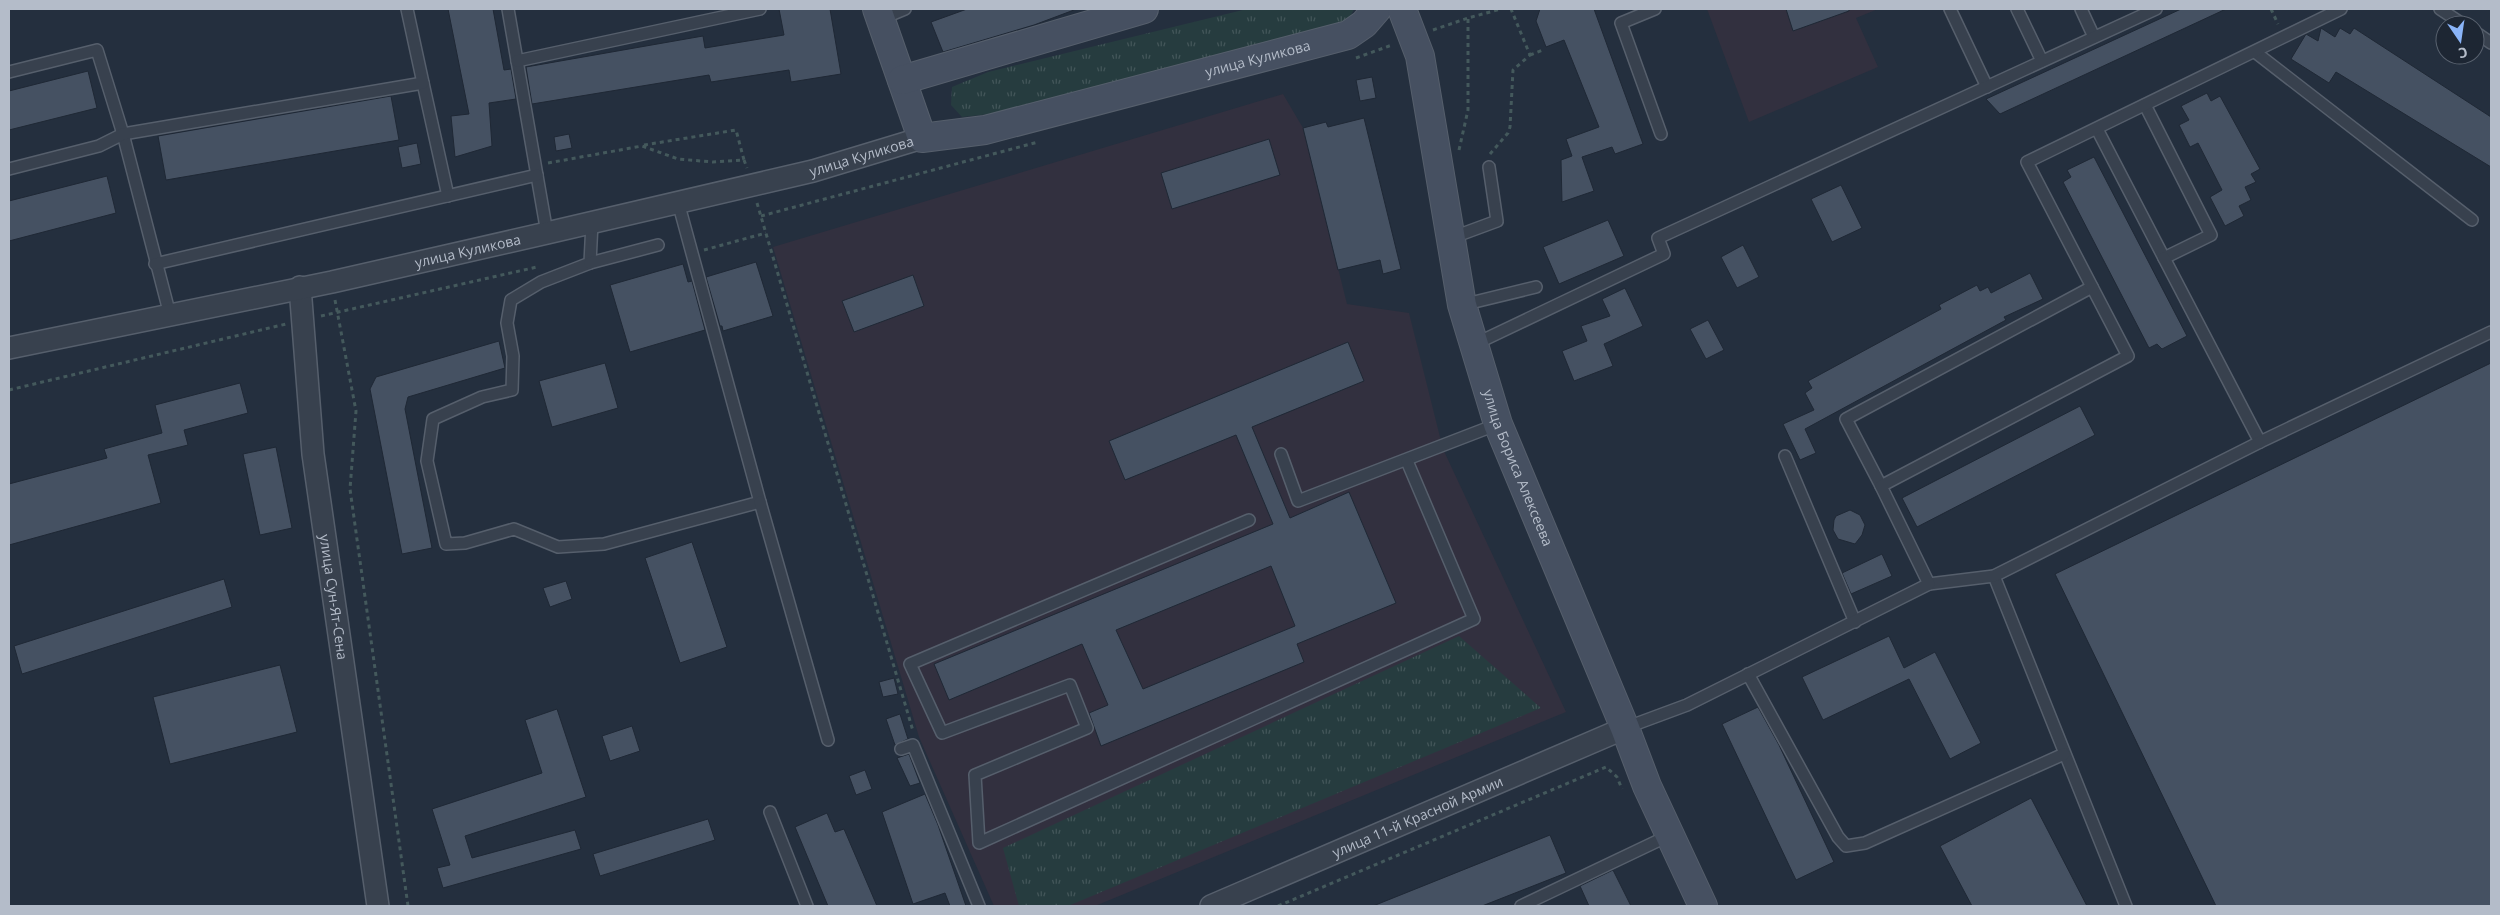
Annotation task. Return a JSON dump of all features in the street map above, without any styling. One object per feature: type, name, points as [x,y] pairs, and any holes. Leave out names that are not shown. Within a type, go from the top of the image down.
[{"type":"main road","points":[[902,80],[1144,9]]},
{"type":"main road","name":"улица Куликова","points":[[922,138],[986,130],[1348,35],[1364,24],[1377,9]]},
{"type":"main road","name":"улица Бориса Алексеева","points":[[1402,9],[1420,56],[1462,305],[1498,424],[1625,728],[1647,786],[1703,906]]},
{"type":"main road","points":[[888,12],[902,80],[922,138]]},
{"type":"street","name":"улица Куликова","points":[[9,348],[300,287],[332,282],[592,223],[813,171],[922,138]]},
{"type":"street","name":"улица Сун-Ят-Сена","points":[[300,287],[313,454],[378,906]]},
{"type":"street","name":"улица 11-й Красной Армии","points":[[1211,906],[1245,900],[1625,728]]},
{"type":"lane","points":[[407,9],[448,196]]},
{"type":"lane","points":[[508,9],[547,233]]},
{"type":"lane","points":[[517,61],[760,9]]},
{"type":"lane","points":[[1654,9],[1621,23],[1661,134]]},
{"type":"lane","points":[[1950,9],[1987,87]]},
{"type":"lane","points":[[2017,9],[2042,61]]},
{"type":"lane","points":[[2081,9],[2094,37]]},
{"type":"lane","points":[[1881,486],[2128,356],[2028,162],[2341,9]]},
{"type":"lane","points":[[1473,345],[1664,254],[1658,238],[2152,10]]},
{"type":"lane","points":[[9,72],[97,50],[123,134],[170,314]]},
{"type":"lane","points":[[2255,52],[2472,220]]},
{"type":"lane","points":[[9,169],[99,146],[123,134],[423,83]]},
{"type":"lane","points":[[2145,106],[2211,235],[2164,258]]},
{"type":"lane","points":[[2097,129],[2260,442]]},
{"type":"lane","points":[[1450,238],[1497,221],[1489,167]]},
{"type":"lane","points":[[156,264],[448,196],[536,170]]},
{"type":"lane","points":[[678,202],[760,502],[828,740]]},
{"type":"lane","points":[[590,263],[592,223]]},
{"type":"lane","points":[[658,246],[590,263],[541,282],[512,300],[507,323],[513,356],[512,390],[482,397],[433,419],[427,461],[446,544],[465,544],[514,529],[558,547],[604,544],[760,502]]},
{"type":"lane","points":[[1462,305],[1536,287]]},
{"type":"lane","points":[[1929,584],[1846,419],[2092,287]]},
{"type":"lane","points":[[1625,728],[1687,705],[1929,584],[1994,576],[2260,442],[2491,332]]},
{"type":"lane","points":[[1281,454],[1298,502],[1498,424]]},
{"type":"lane","points":[[1785,456],[1855,622]]},
{"type":"lane","points":[[1249,520],[910,664],[942,733],[1070,684],[1088,728],[975,775],[979,843],[1474,619],[1407,460]]},
{"type":"lane","points":[[1994,576],[2126,906]]},
{"type":"lane","points":[[1748,674],[1838,837],[1846,846],[1865,843],[2064,754]]},
{"type":"lane","points":[[901,749],[913,745],[979,906]]},
{"type":"lane","points":[[770,812],[807,906]]},
{"type":"lane","points":[[1521,906],[1539,903],[1670,835]]},
{"type":"path","points":[[1458,155],[1468,110],[1468,18],[1501,9]]},
{"type":"path","points":[[1512,9],[1530,55]]},
{"type":"path","points":[[1489,167],[1489,156],[1498,142],[1508,133],[1510,127],[1513,70],[1530,55],[1543,50]]},
{"type":"path","points":[[536,170],[642,146],[736,130],[906,711],[916,739]]},
{"type":"path","points":[[642,146],[678,159],[713,162],[744,160]]},
{"type":"path","points":[[692,253],[766,233]]},
{"type":"path","points":[[332,282],[356,411],[350,490],[408,906]]},
{"type":"path","points":[[1278,906],[1606,768],[1617,777],[1623,791]]},
{"type":"shaded area","points":[[1707,9],[1878,9],[1856,18],[1878,67],[1749,122]]},
{"type":"shaded area","points":[[1283,94],[1303,128],[1347,304],[1409,313],[1443,449],[1566,712],[1095,906],[994,906],[919,737],[773,247]]},
{"type":"green space","points":[[1247,9],[1354,9],[1349,19],[1330,30],[999,113],[962,117],[951,105],[952,87],[988,72]]},
{"type":"green space","points":[[1459,636],[1541,708],[1068,906],[1019,906],[1003,848]]},
{"type":"building","points":[[448,9],[493,9],[504,70],[511,69],[516,99],[489,103],[492,146],[455,157],[451,116],[469,114]]},
{"type":"building","points":[[779,9],[830,9],[841,74],[791,82],[789,70],[711,82],[709,75],[532,104],[526,67],[703,36],[705,48],[784,35]]},
{"type":"building","points":[[967,9],[1074,10],[1034,25],[943,52],[931,22]]},
{"type":"building","points":[[1540,9],[1594,9],[1643,144],[1615,154],[1612,147],[1582,157],[1594,191],[1562,202],[1561,160],[1572,156],[1566,139],[1599,127],[1564,40],[1546,47],[1536,21]]},
{"type":"building","points":[[1786,9],[1849,9],[1849,11],[1793,31]]},
{"type":"building","points":[[2181,9],[2226,9],[2000,114],[1986,99]]},
{"type":"building","points":[[2321,28],[2335,37],[2340,28],[2350,34],[2354,28],[2491,117],[2491,167],[2336,72],[2329,83],[2291,59],[2306,34],[2318,41]]},
{"type":"building","points":[[88,71],[97,108],[9,130],[9,91]]},
{"type":"building","points":[[1372,77],[1376,98],[1360,101],[1356,80]]},
{"type":"building","points":[[2207,93],[2211,101],[2220,96],[2260,169],[2251,174],[2256,182],[2245,187],[2251,200],[2239,206],[2244,216],[2225,226],[2210,197],[2222,190],[2198,143],[2190,147],[2179,125],[2189,120],[2181,106]]},
{"type":"building","points":[[391,96],[399,140],[166,180],[158,136]]},
{"type":"building","points":[[1364,118],[1401,269],[1383,274],[1380,260],[1338,270],[1303,128],[1326,122],[1328,127]]},
{"type":"building","points":[[569,134],[572,148],[556,151],[554,137]]},
{"type":"building","points":[[1269,139],[1280,175],[1172,209],[1161,173]]},
{"type":"building","points":[[417,143],[421,164],[402,168],[398,147]]},
{"type":"building","points":[[2094,157],[2187,336],[2162,349],[2157,344],[2149,348],[2063,182],[2071,177],[2067,170]]},
{"type":"building","points":[[107,176],[116,213],[9,241],[9,201]]},
{"type":"building","points":[[1841,185],[1862,228],[1832,242],[1811,199]]},
{"type":"building","points":[[1608,220],[1624,256],[1559,284],[1543,247]]},
{"type":"building","points":[[1743,245],[1759,277],[1737,288],[1721,257]]},
{"type":"building","points":[[756,262],[773,316],[723,331],[706,277]]},
{"type":"building","points":[[683,264],[688,282],[692,281],[705,330],[630,352],[610,285]]},
{"type":"building","points":[[2030,273],[2043,299],[2004,317],[2006,320],[1805,429],[1816,453],[1800,460],[1783,424],[1814,410],[1805,393],[1812,388],[1808,381],[1941,309],[1939,305],[1977,285],[1980,291],[1988,287],[1991,293]]},
{"type":"building","points":[[913,275],[924,306],[854,332],[842,301]]},
{"type":"building","points":[[1625,288],[1643,326],[1604,344],[1613,366],[1574,381],[1562,351],[1587,341],[1581,326],[1610,316],[1602,299]]},
{"type":"building","points":[[1708,320],[1724,350],[1706,359],[1690,329]]},
{"type":"building","points":[[499,341],[505,368],[408,397],[405,409],[432,548],[402,554],[370,389],[376,377]]},
{"type":"building","points":[[1348,342],[1364,381],[1252,427],[1290,518],[1349,492],[1396,603],[1297,644],[1304,662],[1101,746],[1089,713],[1108,705],[1082,644],[949,700],[934,664],[1273,524],[1236,435],[1125,480],[1109,441]],"holes":[[[1271,566],[1295,626],[1143,689],[1116,630]]]},
{"type":"building","points":[[605,363],[618,408],[552,427],[539,381]]},
{"type":"building","points":[[2491,363],[2491,906],[2216,906],[2055,574]]},
{"type":"building","points":[[240,383],[248,413],[184,430],[188,445],[148,455],[161,503],[9,545],[9,484],[107,458],[104,449],[162,433],[155,405]]},
{"type":"building","points":[[2080,406],[2095,435],[1917,527],[1902,498]]},
{"type":"building","points":[[276,447],[292,528],[260,535],[243,454]]},
{"type":"building","points":[[1850,510],[1860,515],[1865,525],[1862,535],[1855,544],[1838,539],[1833,530],[1836,516]]},
{"type":"building","points":[[692,542],[727,647],[680,663],[645,558]]},
{"type":"building","points":[[1882,554],[1892,576],[1851,594],[1842,573]]},
{"type":"building","points":[[224,579],[232,607],[22,674],[14,646]]},
{"type":"building","points":[[566,581],[572,599],[550,607],[543,588]]},
{"type":"building","points":[[1889,636],[1904,668],[1935,652],[1981,743],[1950,759],[1909,679],[1823,720],[1802,677]]},
{"type":"building","points":[[280,665],[297,732],[170,764],[153,697]]},
{"type":"building","points":[[894,678],[898,694],[883,697],[879,682]]},
{"type":"building","points":[[1758,707],[1779,745],[1834,862],[1796,880],[1722,724]]},
{"type":"building","points":[[557,709],[586,797],[465,836],[472,858],[575,830],[581,849],[443,888],[437,868],[450,865],[432,809],[542,773],[525,720]]},
{"type":"building","points":[[900,714],[908,739],[895,745],[886,719]]},
{"type":"building","points":[[632,726],[640,751],[610,761],[602,736]]},
{"type":"building","points":[[909,754],[920,783],[910,786],[897,758]]},
{"type":"building","points":[[865,770],[872,789],[856,795],[849,776]]},
{"type":"building","points":[[925,794],[938,825],[966,906],[950,906],[945,893],[913,904],[882,812]]},
{"type":"building","points":[[2031,798],[2087,906],[1972,906],[1940,846]]},
{"type":"building","points":[[827,813],[835,832],[844,829],[877,906],[828,906],[795,827]]},
{"type":"building","points":[[708,819],[715,840],[600,876],[593,854]]},
{"type":"building","points":[[1550,835],[1566,873],[1482,906],[1373,906]]},
{"type":"building","points":[[1613,870],[1631,906],[1589,906],[1580,886]]}]
